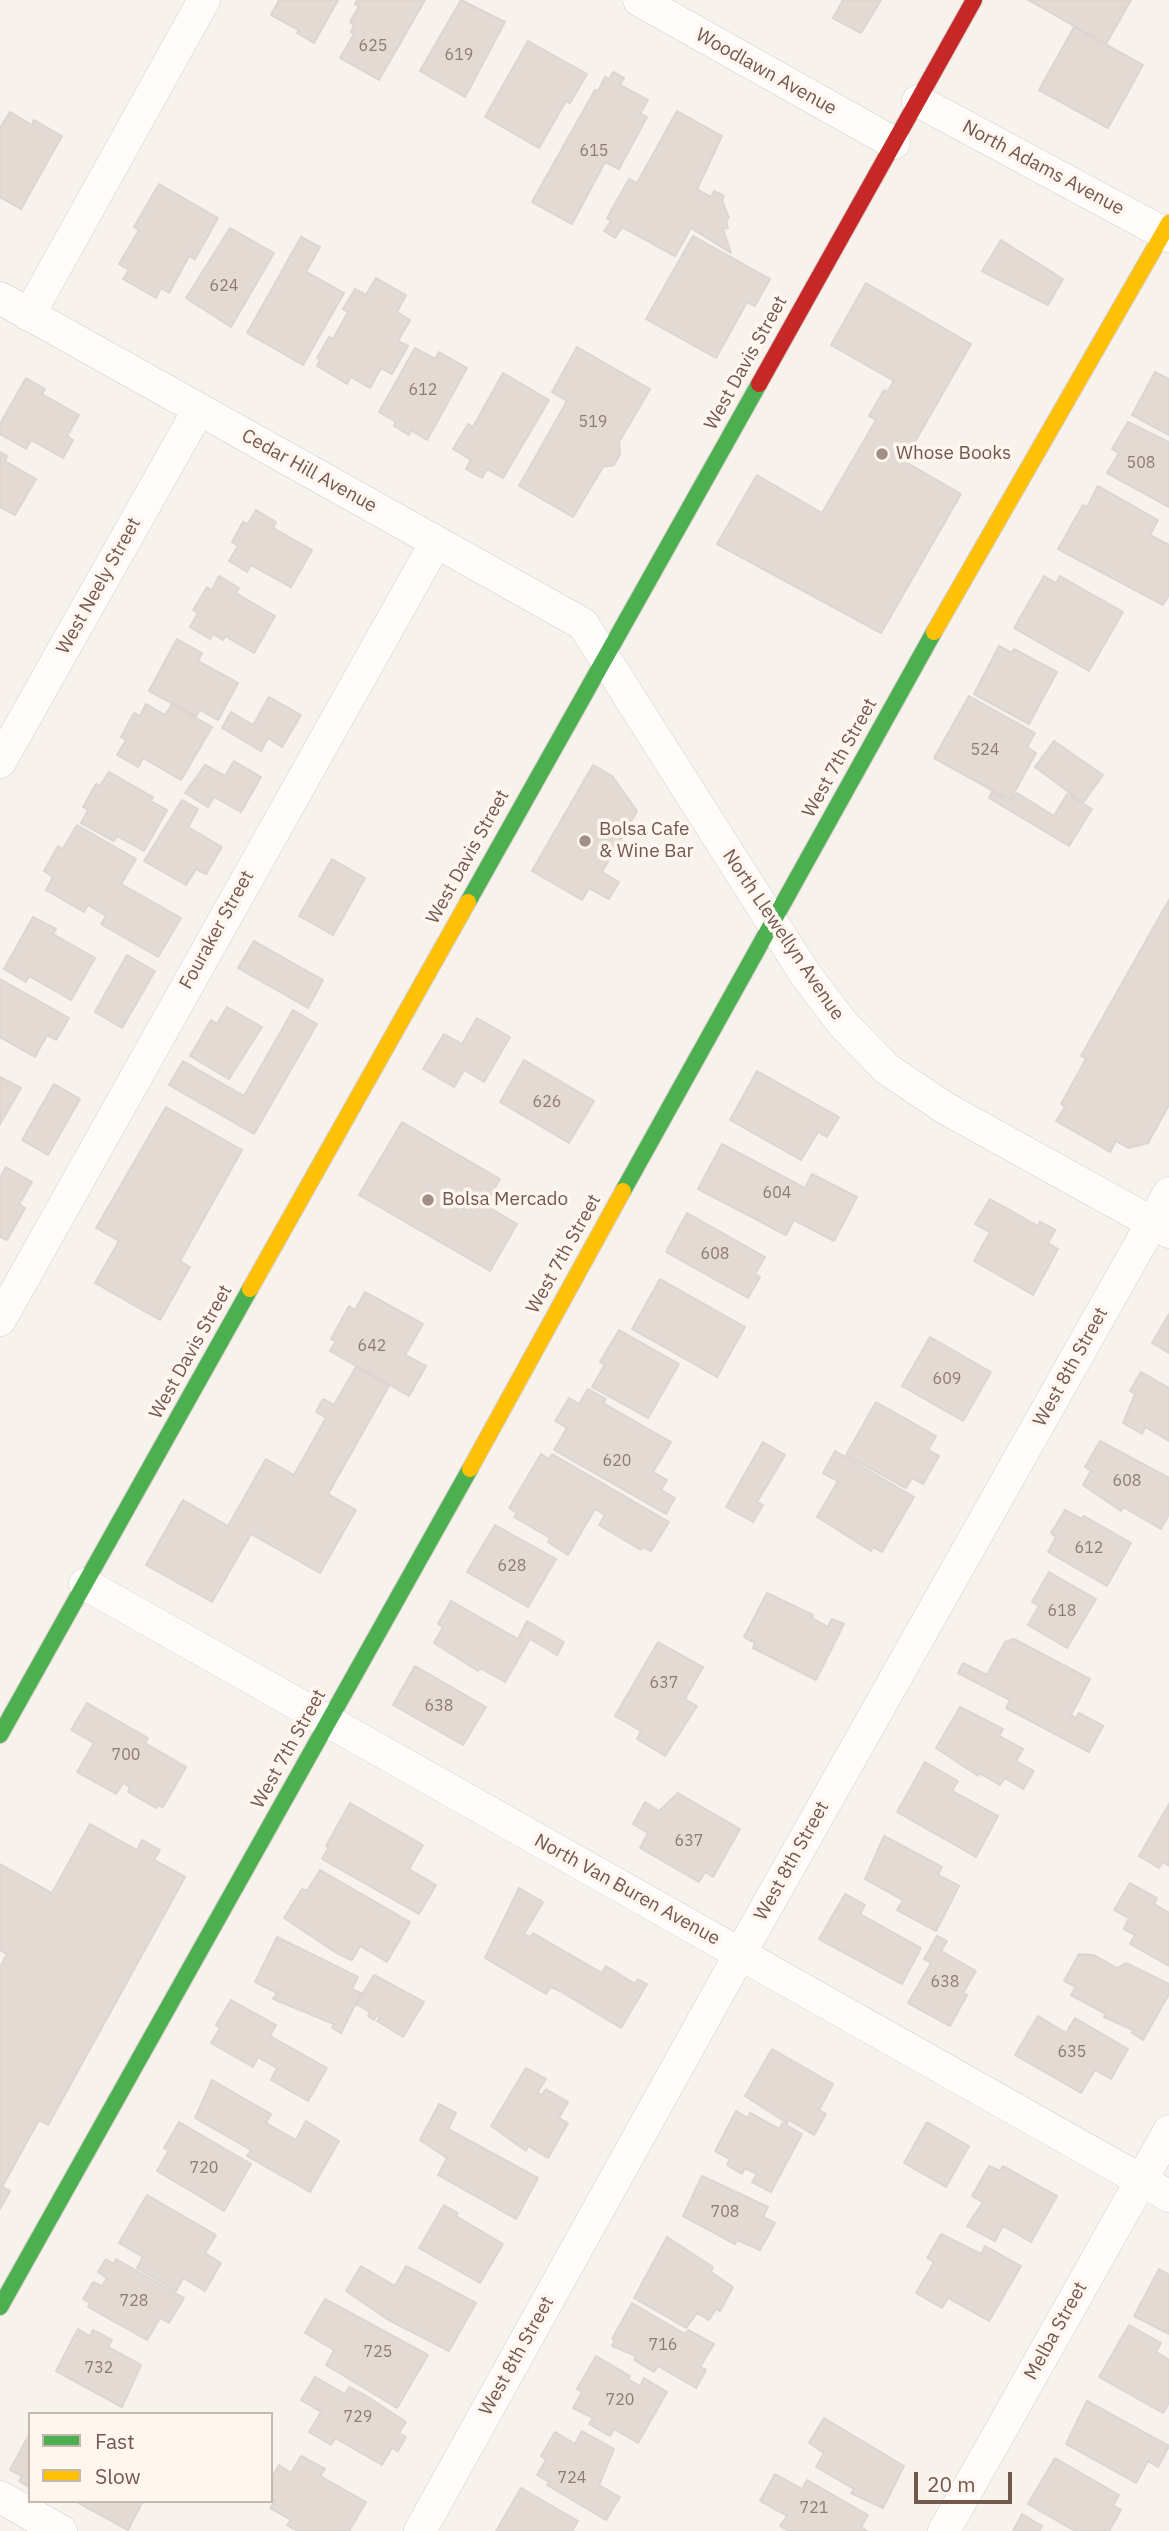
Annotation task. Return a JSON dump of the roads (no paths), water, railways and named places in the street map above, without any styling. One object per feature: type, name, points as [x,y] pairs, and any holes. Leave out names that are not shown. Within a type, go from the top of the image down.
[{"type":"street","points":[[29,315],[204,0]]},
{"type":"street","name":"Woodlawn Avenue","points":[[639,0],[894,143]]},
{"type":"street","name":"West Davis Street","points":[[0,1735],[974,0]]},
{"type":"street","name":"North Adams Avenue","points":[[918,100],[1167,231]]},
{"type":"street","name":"West 7th Street","points":[[0,2307],[328,1723],[771,922],[1073,386],[1167,231]]},
{"type":"street","name":"Cedar Hill Avenue","points":[[0,298],[583,624],[605,659]]},
{"type":"street","name":"West Neely Street","points":[[0,762],[199,409]]},
{"type":"street","name":"Fouraker Street","points":[[0,1320],[436,542]]},
{"type":"street","name":"North Llewellyn Avenue","points":[[605,659],[771,922],[843,1024],[887,1069],[945,1108],[1161,1227]]},
{"type":"street","name":"West 8th Street","points":[[420,2531],[740,1954],[1161,1227],[1169,1193]]},
{"type":"street","name":"North Van Buren Avenue","points":[[85,1584],[1169,2196]]},
{"type":"street","name":"Melba Street","points":[[944,2531],[1169,2131]]},
{"type":"street","points":[[0,2497],[61,2531]]},
{"type":"place","name":"Whose Books","points":[[882,454]]},
{"type":"place","name":"Bolsa Cafe & Wine Bar","points":[[585,841]]},
{"type":"place","name":"Bolsa Mercado","points":[[428,1200]]}]
